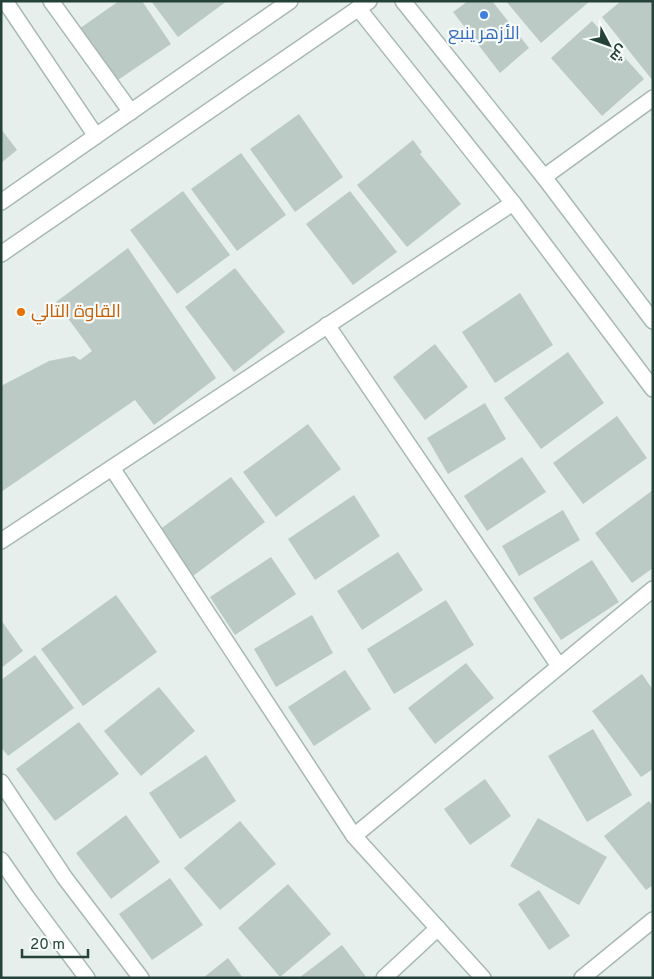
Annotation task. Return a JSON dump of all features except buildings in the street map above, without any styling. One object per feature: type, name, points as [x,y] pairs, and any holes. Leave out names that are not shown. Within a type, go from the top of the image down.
[{"type":"street","points":[[5,1],[96,136]]},
{"type":"street","points":[[50,1],[131,112]]},
{"type":"street","points":[[1,202],[290,1]]},
{"type":"street","points":[[403,1],[544,177],[653,321]]},
{"type":"street","points":[[1,254],[363,5],[653,389]]},
{"type":"street","points":[[544,177],[653,98]]},
{"type":"street","points":[[1,541],[513,203]]},
{"type":"street","points":[[327,325],[559,666]]},
{"type":"street","points":[[112,468],[354,836],[483,978]]},
{"type":"street","points":[[354,836],[653,589]]},
{"type":"street","points":[[1,782],[65,878],[141,978]]},
{"type":"street","points":[[1,860],[87,978]]},
{"type":"street","points":[[582,978],[653,920]]},
{"type":"street","points":[[384,978],[438,928]]},
{"type":"place","name":"الأزهر ينبع","points":[[484,15]]},
{"type":"place","name":"القاوة التالي","points":[[21,312]]}]
